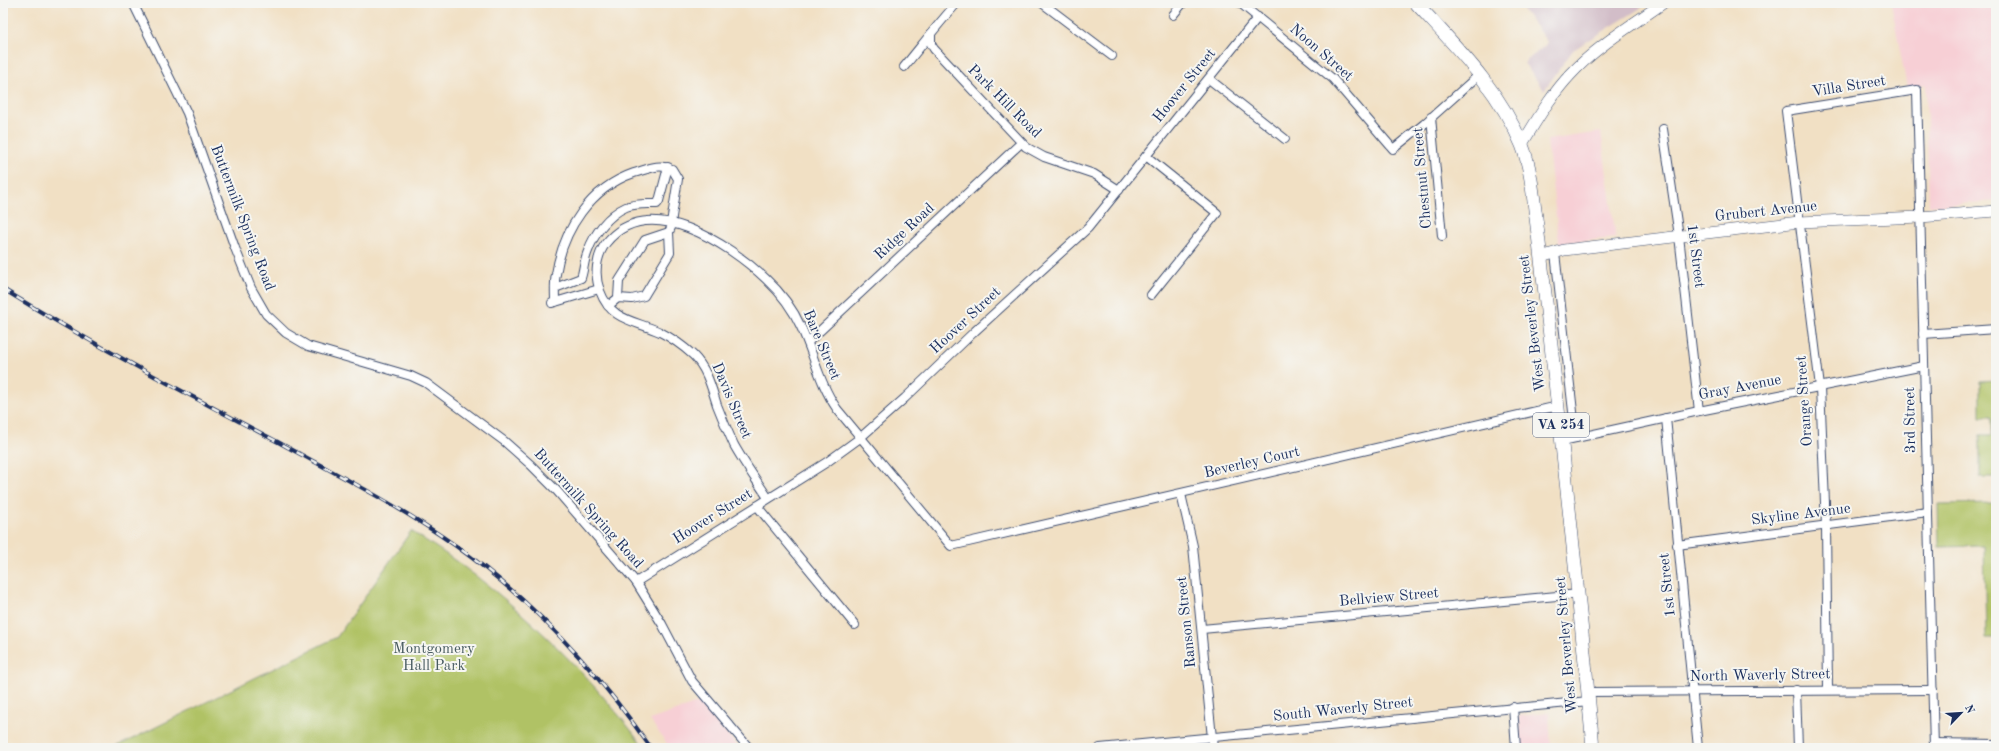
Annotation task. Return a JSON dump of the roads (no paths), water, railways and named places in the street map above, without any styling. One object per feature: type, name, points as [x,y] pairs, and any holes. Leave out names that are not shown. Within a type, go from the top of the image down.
[{"type":"main road","name":"West Beverley Street","points":[[1416,3],[1480,74],[1506,112],[1522,144],[1531,181],[1579,594],[1593,748]]},
{"type":"street","name":"Buttermilk Spring Road","points":[[133,3],[187,113],[235,248],[251,288],[272,321],[286,333],[308,346],[411,376],[426,383],[504,441],[537,469],[636,582],[662,624],[692,681],[749,748]]},
{"type":"street","points":[[904,67],[931,34],[936,25],[957,3]]},
{"type":"street","points":[[1042,3],[1112,56]]},
{"type":"street","points":[[1173,15],[1183,3]]},
{"type":"street","name":"Noon Street","points":[[1240,3],[1333,79],[1393,149],[1432,117]]},
{"type":"street","points":[[1522,144],[1554,95],[1577,68],[1606,44],[1663,3]]},
{"type":"street","name":"Hoover Street","points":[[636,582],[827,462],[860,438],[1081,234],[1119,190],[1258,17]]},
{"type":"street","name":"Park Hill Road","points":[[931,34],[931,44],[934,49],[1021,142],[1042,156],[1094,174],[1119,190]]},
{"type":"street","points":[[1432,117],[1480,74]]},
{"type":"street","points":[[1209,79],[1285,139]]},
{"type":"street","name":"Villa Street","points":[[1786,111],[1917,90]]},
{"type":"street","name":"3rd Street","points":[[1917,90],[1934,745]]},
{"type":"street","name":"Orange Street","points":[[1786,111],[1820,387],[1826,526],[1828,689]]},
{"type":"street","name":"Chestnut Street","points":[[1432,117],[1442,236]]},
{"type":"street","name":"1st Street","points":[[1664,129],[1679,236],[1700,410]]},
{"type":"street","name":"Ridge Road","points":[[808,342],[1021,142]]},
{"type":"street","points":[[1146,156],[1217,213],[1151,295]]},
{"type":"street","points":[[599,289],[553,303],[556,275],[562,248],[576,220],[590,201],[612,184],[631,174],[658,165],[672,169],[678,179],[672,223],[669,232],[670,253],[644,296],[632,299],[618,298],[608,306]]},
{"type":"street","points":[[555,288],[581,278],[587,252],[601,227],[610,218],[626,207],[657,204],[668,167]]},
{"type":"street","name":"Grubert Avenue","points":[[1541,257],[1564,250],[1799,222],[1920,217],[1996,210]]},
{"type":"street","name":"Bare Street","points":[[599,289],[597,265],[601,250],[610,238],[624,227],[640,221],[659,220],[672,223],[713,241],[739,257],[766,278],[794,313],[808,342],[823,386],[836,409],[951,546]]},
{"type":"street","points":[[618,298],[618,284],[645,240],[669,232]]},
{"type":"street","name":"West Beverley Street","points":[[1555,253],[1576,438]]},
{"type":"street","name":"Davis Street","points":[[599,289],[608,306],[624,320],[668,336],[681,345],[702,364],[709,378],[717,405],[735,446],[768,498]]},
{"type":"street","points":[[1923,334],[1996,329]]},
{"type":"street","name":"Gray Avenue","points":[[1562,440],[1700,410],[1924,366]]},
{"type":"street","name":"Beverley Court","points":[[951,546],[1558,406]]},
{"type":"street","name":"1st Street","points":[[1666,418],[1677,545],[1698,748]]},
{"type":"street","name":"Ranson Street","points":[[1181,494],[1193,546],[1213,748]]},
{"type":"street","points":[[757,506],[855,625]]},
{"type":"street","name":"Skyline Avenue","points":[[1677,545],[1928,512]]},
{"type":"street","name":"Bellview Street","points":[[1202,629],[1579,594]]},
{"type":"street","name":"North Waverly Street","points":[[1588,696],[1693,691],[1828,689],[1933,690]]},
{"type":"street","points":[[1796,690],[1798,748]]},
{"type":"street","name":"South Waverly Street","points":[[1100,748],[1513,708],[1588,696]]},
{"type":"street","points":[[1513,708],[1516,748]]},
{"type":"street","points":[[1934,745],[1996,744]]},
{"type":"railway","points":[[3,289],[139,368],[368,491],[435,531],[484,567],[511,590],[562,639],[609,692],[651,748]]},
{"type":"park label","name":"Montgomery Hall Park","points":[[434,658]]}]
